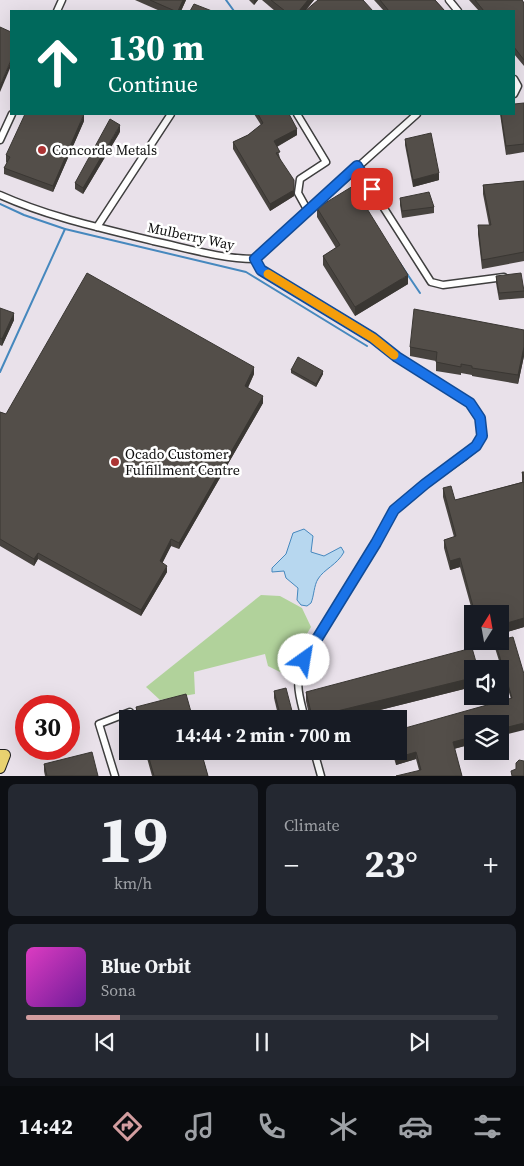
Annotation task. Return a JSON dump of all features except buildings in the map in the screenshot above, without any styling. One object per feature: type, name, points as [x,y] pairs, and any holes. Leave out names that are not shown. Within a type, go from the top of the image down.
[{"type":"main road","points":[[0,755],[5,754],[0,768]]},
{"type":"street","points":[[449,0],[457,10]]},
{"type":"street","points":[[515,81],[518,86],[515,92]]},
{"type":"street","points":[[0,140],[12,115]]},
{"type":"street","points":[[97,227],[170,115]]},
{"type":"street","points":[[298,115],[326,162],[300,179],[298,193],[308,210]]},
{"type":"street","points":[[303,710],[297,688],[299,672],[304,660],[376,543],[394,510],[401,502],[476,446],[482,436],[480,418],[470,403],[397,357],[373,338],[261,270],[255,259],[415,115]]},
{"type":"street","points":[[357,166],[431,282],[443,285],[515,275]]},
{"type":"street","name":"Mulberry Way","points":[[0,195],[55,216],[97,227],[237,259],[255,259]]},
{"type":"street","points":[[115,776],[99,724],[119,716]]},
{"type":"street","points":[[317,760],[321,776]]},
{"type":"shaded area","points":[[0,0],[524,0],[524,776],[0,776]]},
{"type":"green space","points":[[261,595],[280,596],[302,608],[311,627],[293,657],[286,675],[268,666],[265,654],[194,672],[195,694],[160,700],[146,687]]},
{"type":"water","points":[[304,529],[313,536],[311,552],[324,556],[341,547],[344,552],[318,579],[311,603],[307,606],[301,605],[297,600],[298,588],[286,578],[284,571],[272,572],[272,568],[286,554],[293,533]]},
{"type":"waterway","points":[[226,0],[233,10]]},
{"type":"waterway","points":[[0,204],[24,215],[65,229],[246,272],[367,346]]},
{"type":"waterway","points":[[0,372],[65,229]]},
{"type":"waterway","points":[[399,262],[420,293]]},
{"type":"slow traffic","points":[[268,274],[373,338],[394,355]]},
{"type":"place","name":"Concorde Metals","points":[[42,150]]},
{"type":"place","name":"Ocado Customer Fulfillment Centre","points":[[115,462]]},
{"type":"route","points":[[304,660],[376,543],[394,510],[401,502],[447,467],[465,456],[476,446],[482,436],[480,418],[470,403],[397,357],[373,338],[261,270],[255,259],[357,166],[372,189]]}]
